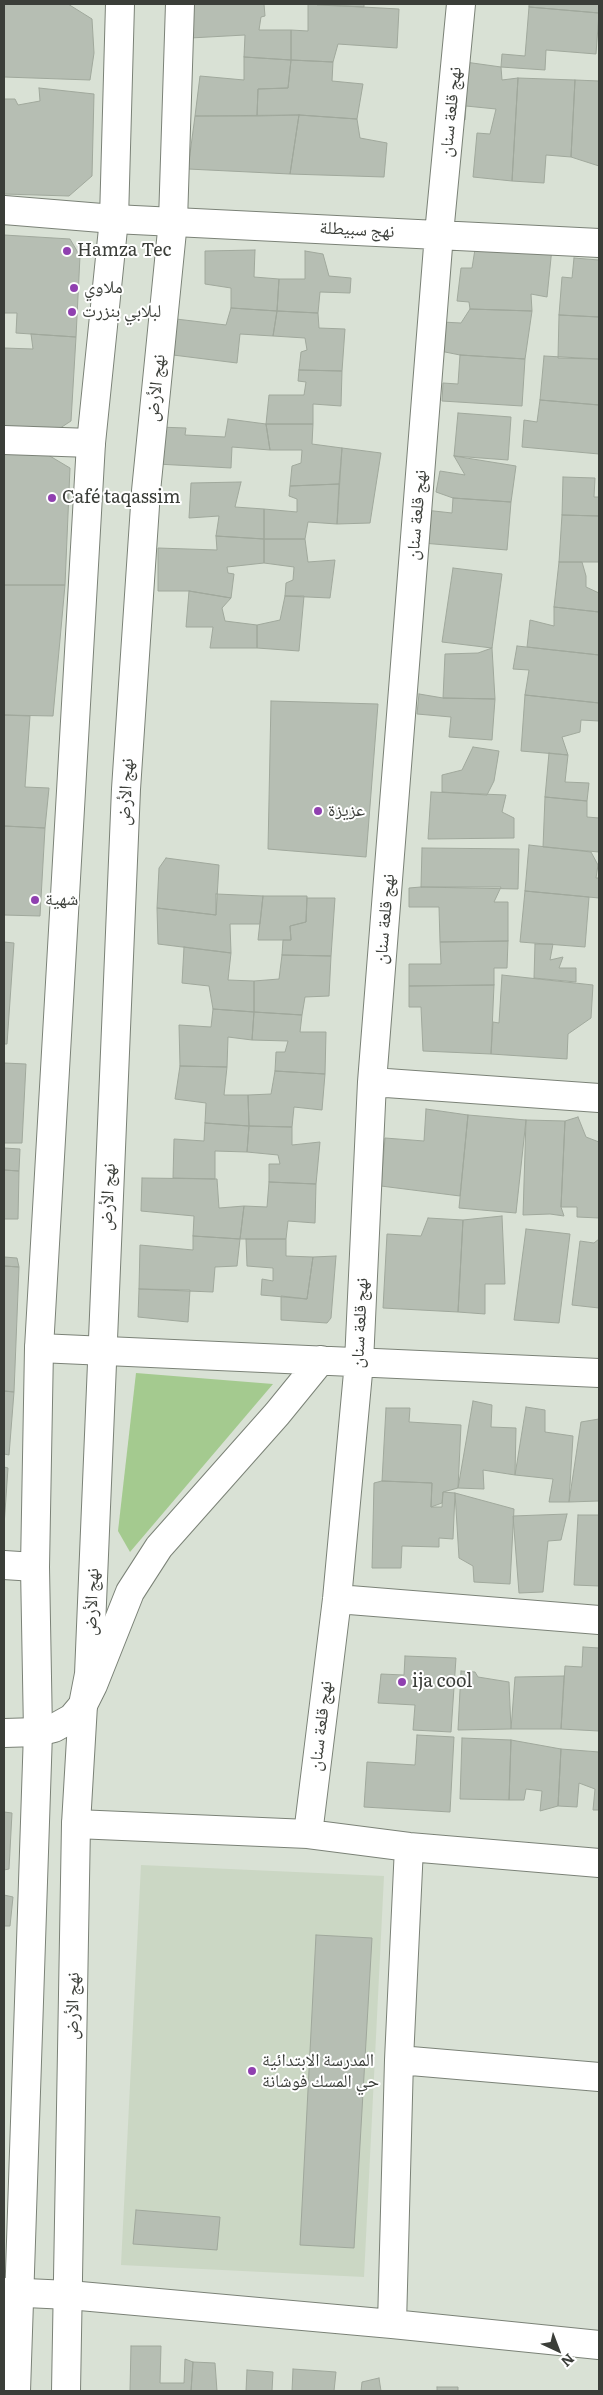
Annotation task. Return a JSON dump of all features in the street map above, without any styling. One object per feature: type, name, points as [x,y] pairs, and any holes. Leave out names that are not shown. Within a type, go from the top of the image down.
[{"type":"street","points":[[16,2391],[12,2293],[38,1732],[35,1568],[39,1348],[91,443],[114,219],[120,4]]},
{"type":"street","name":"نهج الأرض","points":[[66,2391],[76,1824],[83,1705],[89,1674],[126,779],[146,490],[173,221],[180,4]]},
{"type":"street","name":"نهج قلعة سنان","points":[[308,1834],[337,1600],[359,1362],[372,1082],[439,234],[461,4]]},
{"type":"street","name":"نهج سبيطلة","points":[[4,210],[114,219],[599,243]]},
{"type":"street","points":[[4,440],[91,443]]},
{"type":"street","points":[[372,1082],[599,1098]]},
{"type":"street","points":[[39,1348],[599,1373]]},
{"type":"street","points":[[4,1733],[38,1732],[54,1728],[72,1718],[83,1705],[93,1685],[130,1592],[159,1547],[277,1414],[321,1360]]},
{"type":"street","points":[[4,1565],[35,1568]]},
{"type":"street","points":[[337,1600],[599,1620]]},
{"type":"street","points":[[76,1824],[308,1834],[409,1847],[599,1863]]},
{"type":"street","points":[[392,2324],[399,2060],[409,1847]]},
{"type":"street","points":[[399,2060],[599,2078]]},
{"type":"street","points":[[12,2293],[69,2294],[599,2345]]},
{"type":"shaded area","name":"المدرسة الابتدائية حي المسك فوشانة","points":[[141,1865],[384,1876],[364,2277],[121,2265]]},
{"type":"green space","points":[[136,1373],[273,1384],[130,1552],[118,1531]]},
{"type":"building","points":[[4,4],[68,4],[92,19],[94,53],[90,80],[4,77]]},
{"type":"building","points":[[191,4],[264,4],[265,16],[261,17],[259,30],[291,30],[291,60],[244,57],[245,35],[190,38]]},
{"type":"building","points":[[308,4],[399,9],[397,48],[338,44],[333,62],[291,60],[291,30],[308,31]]},
{"type":"building","points":[[364,4],[364,7],[317,5]]},
{"type":"building","points":[[529,4],[599,4],[599,13],[529,7]]},
{"type":"building","points":[[529,7],[599,13],[596,54],[546,50],[545,70],[501,67],[502,54],[525,56]]},
{"type":"building","points":[[244,57],[291,60],[288,88],[258,89],[257,116],[195,116],[200,76],[244,80]]},
{"type":"building","points":[[291,60],[333,62],[332,81],[363,84],[357,119],[299,115],[257,116],[258,89],[288,88]]},
{"type":"building","points":[[458,61],[501,67],[502,80],[518,78],[512,181],[473,177],[477,133],[490,134],[496,109],[466,106],[465,120],[448,118]]},
{"type":"building","points":[[518,78],[575,80],[571,157],[546,155],[544,183],[512,181]]},
{"type":"building","points":[[575,80],[599,81],[599,166],[571,157]]},
{"type":"building","points":[[39,88],[94,94],[92,176],[69,196],[4,194],[4,99],[15,99],[18,105],[40,101]]},
{"type":"building","points":[[299,115],[290,174],[188,169],[195,116]]},
{"type":"building","points":[[299,115],[357,119],[360,138],[387,143],[384,177],[290,174]]},
{"type":"building","points":[[4,235],[70,239],[80,256],[76,337],[16,333],[17,313],[4,313]]},
{"type":"building","points":[[476,243],[552,248],[547,297],[531,294],[532,311],[470,309],[469,302],[457,301],[461,268],[472,268]]},
{"type":"building","points":[[255,250],[254,277],[279,279],[277,311],[231,308],[231,288],[205,284],[205,251]]},
{"type":"building","points":[[305,251],[323,254],[329,276],[351,278],[350,293],[320,292],[318,313],[277,311],[279,279],[305,279]]},
{"type":"building","points":[[574,258],[599,260],[599,317],[559,315],[562,277],[572,278]]},
{"type":"building","points":[[231,308],[277,311],[273,336],[240,334],[237,363],[165,354],[168,318],[226,325]]},
{"type":"building","points":[[470,309],[532,311],[525,359],[460,355],[440,351],[442,322],[461,323]]},
{"type":"building","points":[[277,311],[318,313],[319,328],[345,329],[342,371],[299,370],[301,352],[307,350],[305,338],[273,336]]},
{"type":"building","points":[[559,315],[599,317],[599,359],[558,358]]},
{"type":"building","points":[[31,334],[76,337],[71,421],[51,434],[4,432],[4,348],[33,349]]},
{"type":"building","points":[[460,355],[525,359],[522,406],[442,401],[443,383],[458,384]]},
{"type":"building","points":[[544,356],[599,359],[599,405],[540,400]]},
{"type":"building","points":[[299,370],[342,371],[341,406],[313,404],[313,424],[266,424],[269,395],[304,395],[306,382],[298,381]]},
{"type":"building","points":[[540,400],[599,405],[599,454],[522,447],[524,420],[537,422]]},
{"type":"building","points":[[458,413],[511,417],[508,460],[454,456]]},
{"type":"building","points":[[228,419],[266,424],[270,450],[232,447],[231,468],[157,464],[158,427],[186,428],[185,435],[225,437]]},
{"type":"building","points":[[266,424],[313,424],[312,444],[342,448],[339,484],[290,486],[292,466],[301,463],[302,450],[270,450]]},
{"type":"building","points":[[4,448],[38,449],[70,468],[65,585],[4,585]]},
{"type":"building","points":[[342,448],[381,453],[370,523],[337,524]]},
{"type":"building","points":[[454,456],[516,466],[511,502],[453,498],[436,492],[440,471],[465,475]]},
{"type":"building","points":[[563,477],[595,478],[594,497],[599,497],[599,516],[562,515]]},
{"type":"building","points":[[241,482],[235,507],[264,509],[264,539],[216,536],[219,516],[189,518],[191,483]]},
{"type":"building","points":[[339,484],[337,524],[308,522],[305,539],[264,539],[264,509],[297,512],[297,499],[289,496],[290,486]]},
{"type":"building","points":[[453,498],[511,502],[507,550],[422,543],[425,510],[452,513]]},
{"type":"building","points":[[562,515],[599,516],[599,562],[559,562]]},
{"type":"building","points":[[216,536],[264,539],[264,563],[227,567],[228,573],[234,574],[231,598],[189,591],[158,591],[158,548],[217,550]]},
{"type":"building","points":[[264,539],[305,539],[308,562],[335,560],[330,598],[285,596],[286,583],[293,580],[294,567],[264,563]]},
{"type":"building","points":[[559,562],[582,562],[586,576],[586,587],[599,593],[599,612],[554,607]]},
{"type":"building","points":[[453,568],[502,574],[492,648],[442,642]]},
{"type":"building","points":[[4,585],[65,585],[53,716],[4,715]]},
{"type":"building","points":[[189,591],[231,598],[222,608],[225,621],[257,625],[257,648],[210,648],[213,627],[186,627]]},
{"type":"building","points":[[285,596],[304,596],[299,651],[257,648],[257,625],[280,620]]},
{"type":"building","points":[[554,607],[599,612],[599,655],[527,647],[530,620],[554,626]]},
{"type":"building","points":[[517,646],[599,655],[599,703],[525,695],[529,670],[513,669]]},
{"type":"building","points":[[492,648],[495,699],[443,698],[445,654],[478,653]]},
{"type":"building","points":[[419,694],[443,698],[495,699],[492,740],[449,737],[451,717],[417,714]]},
{"type":"building","points":[[525,695],[599,703],[599,721],[581,720],[580,732],[562,737],[568,755],[521,751]]},
{"type":"building","points":[[271,701],[378,704],[366,857],[268,849]]},
{"type":"building","points":[[4,715],[30,716],[25,787],[49,788],[45,828],[4,826]]},
{"type":"building","points":[[473,747],[499,751],[494,781],[487,795],[442,792],[442,775],[462,770]]},
{"type":"building","points":[[549,753],[568,755],[565,782],[589,783],[587,801],[545,797]]},
{"type":"building","points":[[431,792],[506,795],[502,812],[514,818],[514,838],[428,839]]},
{"type":"building","points":[[545,797],[587,801],[587,817],[599,818],[599,852],[543,847]]},
{"type":"building","points":[[4,826],[45,828],[40,916],[4,915]]},
{"type":"building","points":[[529,845],[591,852],[598,865],[596,878],[599,878],[599,898],[525,891]]},
{"type":"building","points":[[422,848],[519,849],[518,889],[421,887]]},
{"type":"building","points":[[166,858],[219,865],[216,915],[157,908],[159,868]]},
{"type":"building","points":[[501,887],[494,902],[508,902],[508,941],[440,942],[439,907],[409,907],[409,888]]},
{"type":"building","points":[[525,891],[589,897],[585,947],[520,942]]},
{"type":"building","points":[[216,894],[263,896],[260,924],[230,924],[231,953],[158,944],[157,908],[216,915]]},
{"type":"building","points":[[263,896],[307,896],[306,922],[290,926],[291,940],[258,940]]},
{"type":"building","points":[[307,898],[335,898],[331,956],[282,955],[283,940],[291,940],[290,926],[306,922]]},
{"type":"building","points":[[508,941],[507,968],[494,968],[494,985],[409,986],[409,964],[441,964],[440,942]]},
{"type":"building","points":[[4,942],[14,943],[7,1044],[4,1044]]},
{"type":"building","points":[[535,944],[553,944],[550,960],[563,957],[559,968],[576,968],[576,982],[534,978]]},
{"type":"building","points":[[184,947],[231,953],[228,980],[254,981],[254,1012],[213,1009],[209,986],[182,983]]},
{"type":"building","points":[[282,955],[331,956],[329,996],[305,997],[302,1015],[254,1012],[254,981],[279,979]]},
{"type":"building","points":[[502,975],[593,985],[591,1018],[568,1034],[567,1059],[491,1054],[493,1022],[499,1023]]},
{"type":"building","points":[[494,985],[491,1054],[423,1051],[421,1007],[409,1007],[409,986]]},
{"type":"building","points":[[213,1009],[254,1012],[252,1040],[228,1037],[227,1067],[180,1066],[179,1025],[211,1027]]},
{"type":"building","points":[[254,1012],[302,1015],[300,1032],[326,1032],[325,1074],[275,1071],[276,1052],[285,1052],[288,1041],[252,1040]]},
{"type":"building","points":[[4,1063],[26,1064],[22,1143],[4,1143]]},
{"type":"building","points":[[180,1066],[227,1067],[224,1095],[248,1095],[249,1126],[205,1123],[206,1103],[175,1099]]},
{"type":"building","points":[[275,1071],[325,1074],[322,1110],[294,1107],[292,1127],[249,1126],[248,1095],[271,1094]]},
{"type":"building","points":[[426,1109],[468,1115],[460,1196],[381,1186],[385,1138],[424,1141]]},
{"type":"building","points":[[468,1115],[526,1120],[516,1213],[459,1208]]},
{"type":"building","points":[[578,1117],[586,1137],[599,1142],[599,1218],[577,1217],[577,1207],[561,1207],[565,1121]]},
{"type":"building","points":[[526,1120],[565,1121],[561,1207],[564,1216],[550,1214],[523,1215]]},
{"type":"building","points":[[205,1123],[249,1126],[247,1152],[215,1151],[215,1179],[173,1178],[174,1139],[204,1141]]},
{"type":"building","points":[[249,1126],[292,1127],[292,1145],[320,1142],[316,1184],[269,1182],[269,1164],[280,1164],[278,1155],[247,1152]]},
{"type":"building","points":[[4,1148],[20,1149],[19,1171],[4,1170]]},
{"type":"building","points":[[4,1170],[19,1171],[18,1219],[4,1219]]},
{"type":"building","points":[[142,1178],[217,1179],[219,1208],[244,1206],[240,1239],[193,1236],[194,1216],[141,1211]]},
{"type":"building","points":[[269,1182],[316,1184],[315,1223],[288,1221],[286,1239],[240,1239],[244,1206],[267,1207]]},
{"type":"building","points":[[502,1216],[505,1284],[485,1284],[485,1314],[458,1312],[463,1220]]},
{"type":"building","points":[[428,1218],[463,1220],[458,1312],[383,1308],[387,1234],[421,1236]]},
{"type":"building","points":[[526,1229],[570,1234],[559,1323],[514,1320]]},
{"type":"building","points":[[193,1236],[240,1239],[237,1266],[215,1267],[213,1292],[139,1289],[140,1245],[193,1250]]},
{"type":"building","points":[[246,1239],[286,1239],[286,1256],[313,1257],[307,1299],[261,1295],[262,1279],[273,1281],[273,1268],[247,1266]]},
{"type":"building","points":[[599,1239],[599,1308],[572,1305],[580,1241],[594,1243]]},
{"type":"building","points":[[336,1256],[331,1318],[327,1323],[281,1320],[281,1296],[307,1299],[313,1257]]},
{"type":"building","points":[[4,1257],[17,1258],[19,1267],[4,1266]]},
{"type":"building","points":[[4,1266],[19,1267],[14,1392],[4,1391]]},
{"type":"building","points":[[139,1289],[190,1290],[188,1322],[138,1317]]},
{"type":"building","points":[[4,1391],[14,1392],[9,1455],[4,1454]]},
{"type":"building","points":[[473,1401],[492,1405],[491,1427],[516,1428],[515,1475],[483,1470],[484,1489],[458,1488]]},
{"type":"building","points":[[526,1407],[545,1410],[545,1432],[573,1436],[569,1502],[549,1502],[553,1479],[515,1475]]},
{"type":"building","points":[[386,1408],[410,1408],[409,1422],[461,1425],[458,1488],[443,1492],[442,1503],[431,1507],[432,1483],[382,1481]]},
{"type":"building","points":[[599,1419],[599,1501],[569,1502],[581,1422]]},
{"type":"building","points":[[4,1467],[8,1468],[4,1526]]},
{"type":"building","points":[[382,1481],[432,1483],[431,1507],[442,1507],[443,1492],[455,1493],[453,1539],[439,1538],[439,1547],[402,1546],[401,1568],[372,1568],[374,1483]]},
{"type":"building","points":[[455,1493],[514,1509],[510,1584],[474,1582],[473,1566],[459,1558]]},
{"type":"building","points":[[567,1514],[561,1540],[548,1541],[543,1592],[519,1593],[513,1516]]},
{"type":"building","points":[[578,1515],[599,1515],[599,1586],[574,1585]]},
{"type":"building","points":[[583,1647],[599,1648],[599,1731],[561,1729],[565,1666],[582,1667]]},
{"type":"building","points":[[405,1656],[456,1658],[451,1732],[413,1730],[415,1705],[378,1703],[381,1674],[404,1675]]},
{"type":"building","points":[[461,1671],[475,1672],[478,1677],[509,1682],[511,1729],[458,1730]]},
{"type":"building","points":[[564,1676],[561,1729],[511,1729],[515,1677]]},
{"type":"building","points":[[417,1735],[454,1737],[450,1812],[364,1807],[367,1762],[415,1765]]},
{"type":"building","points":[[462,1738],[511,1740],[509,1800],[460,1799]]},
{"type":"building","points":[[511,1740],[561,1749],[558,1806],[540,1811],[542,1791],[526,1789],[524,1800],[509,1800]]},
{"type":"building","points":[[561,1749],[599,1752],[599,1810],[593,1810],[595,1789],[579,1783],[577,1807],[558,1806]]},
{"type":"building","points":[[4,1812],[12,1813],[9,1869],[4,1870]]},
{"type":"building","points":[[4,1895],[13,1897],[10,1926],[4,1926]]},
{"type":"building","points":[[316,1935],[372,1938],[354,2248],[300,2245]]},
{"type":"building","points":[[136,2210],[220,2217],[217,2250],[133,2244]]},
{"type":"building","points":[[131,2346],[161,2346],[160,2383],[184,2383],[185,2359],[193,2362],[191,2391],[130,2391]]},
{"type":"building","points":[[193,2362],[215,2363],[217,2391],[191,2391]]},
{"type":"building","points":[[293,2369],[336,2372],[334,2391],[292,2391]]},
{"type":"building","points":[[247,2370],[273,2372],[272,2391],[246,2391]]},
{"type":"building","points":[[379,2378],[381,2391],[361,2391],[362,2382]]},
{"type":"building","points":[[437,2387],[458,2387],[458,2391],[437,2391]]},
{"type":"place","name":"Hamza Tec","points":[[67,251]]},
{"type":"place","name":"ملاوي","points":[[74,288]]},
{"type":"place","name":"لبلابي بنزرت","points":[[72,312]]},
{"type":"place","name":"Café taqassim","points":[[52,498]]},
{"type":"place","name":"عزيزة","points":[[318,811]]},
{"type":"place","name":"شهية","points":[[35,900]]},
{"type":"place","name":"ija cool","points":[[402,1682]]},
{"type":"place","name":"المدرسة الابتدائية حي المسك فوشانة","points":[[252,2071]]}]
